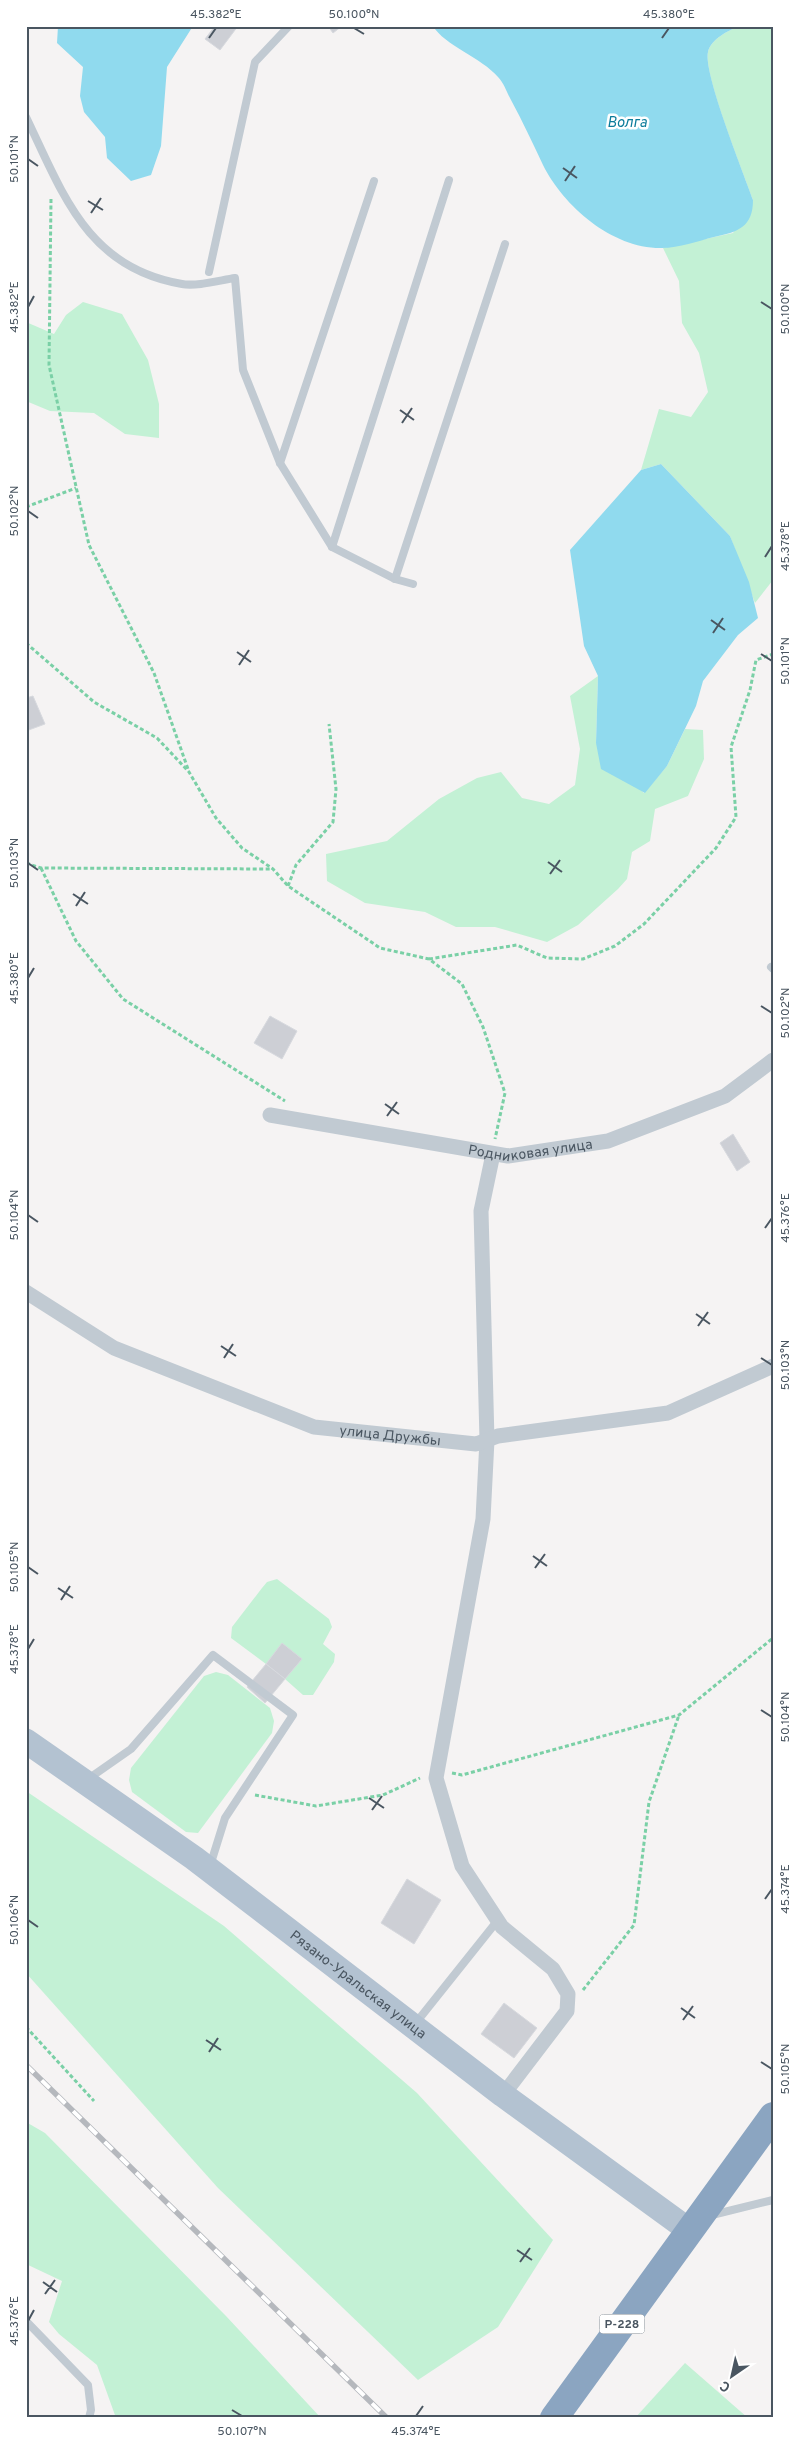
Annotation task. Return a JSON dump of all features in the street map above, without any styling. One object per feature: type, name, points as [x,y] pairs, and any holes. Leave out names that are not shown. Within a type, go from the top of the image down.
[{"type":"highway","name":"Р-228","points":[[554,2418],[773,2116]]},
{"type":"main road","name":"Рязано-Уральская улица","points":[[26,1741],[209,1870],[503,2095],[694,2224]]},
{"type":"street","name":"Родниковая улица","points":[[270,1115],[508,1156],[608,1141],[725,1096],[773,1060]]},
{"type":"street","points":[[492,1154],[481,1211],[487,1440],[483,1520],[436,1778],[462,1866],[502,1927],[552,1969],[568,1994],[567,2011],[503,2095]]},
{"type":"street","name":"улица Дружбы","points":[[26,1292],[114,1348],[314,1427],[476,1444],[498,1436],[668,1413],[773,1366]]},
{"type":"lane","points":[[209,272],[255,62],[289,26]]},
{"type":"lane","points":[[26,117],[69,208],[94,240],[137,271],[184,285],[235,278],[243,370],[280,463],[332,547],[396,579],[413,584]]},
{"type":"lane","points":[[332,547],[449,180]]},
{"type":"lane","points":[[280,463],[374,181]]},
{"type":"lane","points":[[396,579],[505,244]]},
{"type":"lane","points":[[85,1781],[131,1749],[213,1655],[294,1715],[225,1818],[209,1870]]},
{"type":"lane","points":[[413,2026],[498,1920]]},
{"type":"lane","points":[[694,2224],[773,2200]]},
{"type":"lane","points":[[26,2321],[88,2385],[89,2418]]},
{"type":"path","points":[[52,171],[49,365],[76,488],[89,545],[154,674],[188,772]]},
{"type":"path","points":[[26,507],[76,488]]},
{"type":"path","points":[[26,643],[94,702],[156,738],[188,772],[216,818],[242,848],[273,869],[288,886],[380,948],[429,960],[462,984],[483,1027],[505,1093],[492,1154]]},
{"type":"path","points":[[429,960],[516,945],[547,958],[583,959],[615,946],[644,924],[716,848],[736,817],[731,747],[750,690],[756,660],[773,654]]},
{"type":"path","points":[[288,886],[296,865],[333,822],[336,789],[329,724]]},
{"type":"path","points":[[26,863],[40,868],[273,869]]},
{"type":"path","points":[[40,868],[76,942],[123,999],[288,1103]]},
{"type":"path","points":[[242,1793],[316,1806],[384,1795],[438,1769],[462,1775],[679,1714],[773,1638]]},
{"type":"path","points":[[567,2011],[634,1925],[649,1802],[679,1714]]},
{"type":"path","points":[[26,2027],[94,2101]]},
{"type":"green space","points":[[740,26],[773,26],[773,580],[755,603],[730,536],[661,464],[641,470],[659,409],[691,417],[708,392],[699,353],[682,323],[679,281],[663,248],[733,233],[753,200],[733,148],[708,64],[708,52],[713,43],[726,33]]},
{"type":"green space","points":[[83,302],[122,314],[148,360],[159,404],[159,438],[125,434],[94,413],[50,411],[26,401],[26,322],[54,334],[66,315]]},
{"type":"green space","points":[[598,676],[596,743],[644,793],[667,766],[685,729],[703,730],[704,759],[688,796],[655,809],[650,841],[632,852],[627,879],[578,925],[547,942],[495,927],[456,927],[425,912],[365,903],[327,881],[326,854],[387,841],[439,799],[477,778],[501,772],[522,798],[549,804],[575,785],[580,749],[570,696]]},
{"type":"green space","points":[[277,1579],[329,1619],[332,1627],[323,1644],[335,1654],[334,1662],[313,1695],[303,1695],[285,1679],[302,1659],[282,1644],[266,1664],[231,1638],[232,1627],[262,1588],[267,1582]]},
{"type":"green space","points":[[216,1672],[228,1675],[270,1708],[274,1721],[272,1733],[198,1833],[186,1832],[132,1792],[129,1780],[131,1768],[204,1676]]},
{"type":"green space","points":[[26,1791],[224,1926],[417,2093],[553,2240],[498,2327],[418,2380],[218,2188],[26,1973]]},
{"type":"green space","points":[[26,2122],[45,2133],[226,2316],[321,2418],[116,2418],[97,2365],[59,2334],[49,2322],[62,2281],[26,2264]]},
{"type":"green space","points":[[685,2363],[748,2418],[635,2418]]},
{"type":"water","points":[[58,26],[193,26],[167,67],[161,146],[151,175],[131,181],[107,158],[105,137],[84,112],[80,96],[83,67],[57,43]]},
{"type":"water","name":"Волга","points":[[433,26],[740,26],[726,33],[713,43],[708,52],[708,63],[733,147],[753,200],[747,222],[730,233],[668,248],[644,246],[608,233],[592,223],[577,210],[552,181],[500,79],[483,64],[438,33]]},
{"type":"water","points":[[661,464],[730,536],[749,582],[758,618],[738,635],[703,681],[696,706],[667,766],[645,793],[601,769],[596,743],[598,676],[584,646],[570,550],[641,470]]},
{"type":"building","points":[[215,26],[238,26],[220,50],[205,39]]},
{"type":"building","points":[[328,26],[342,26],[333,33]]},
{"type":"building","points":[[33,696],[45,724],[26,731],[26,698]]},
{"type":"building","points":[[270,1016],[297,1031],[282,1059],[254,1043]]},
{"type":"building","points":[[733,1134],[750,1162],[737,1171],[720,1143]]},
{"type":"building","points":[[282,1643],[302,1659],[285,1679],[266,1664]]},
{"type":"building","points":[[266,1664],[285,1679],[265,1703],[247,1687]]},
{"type":"building","points":[[407,1879],[441,1900],[414,1944],[381,1923]]},
{"type":"building","points":[[504,2003],[537,2028],[514,2058],[481,2034]]},
{"type":"railway","points":[[26,2065],[387,2418]]}]
